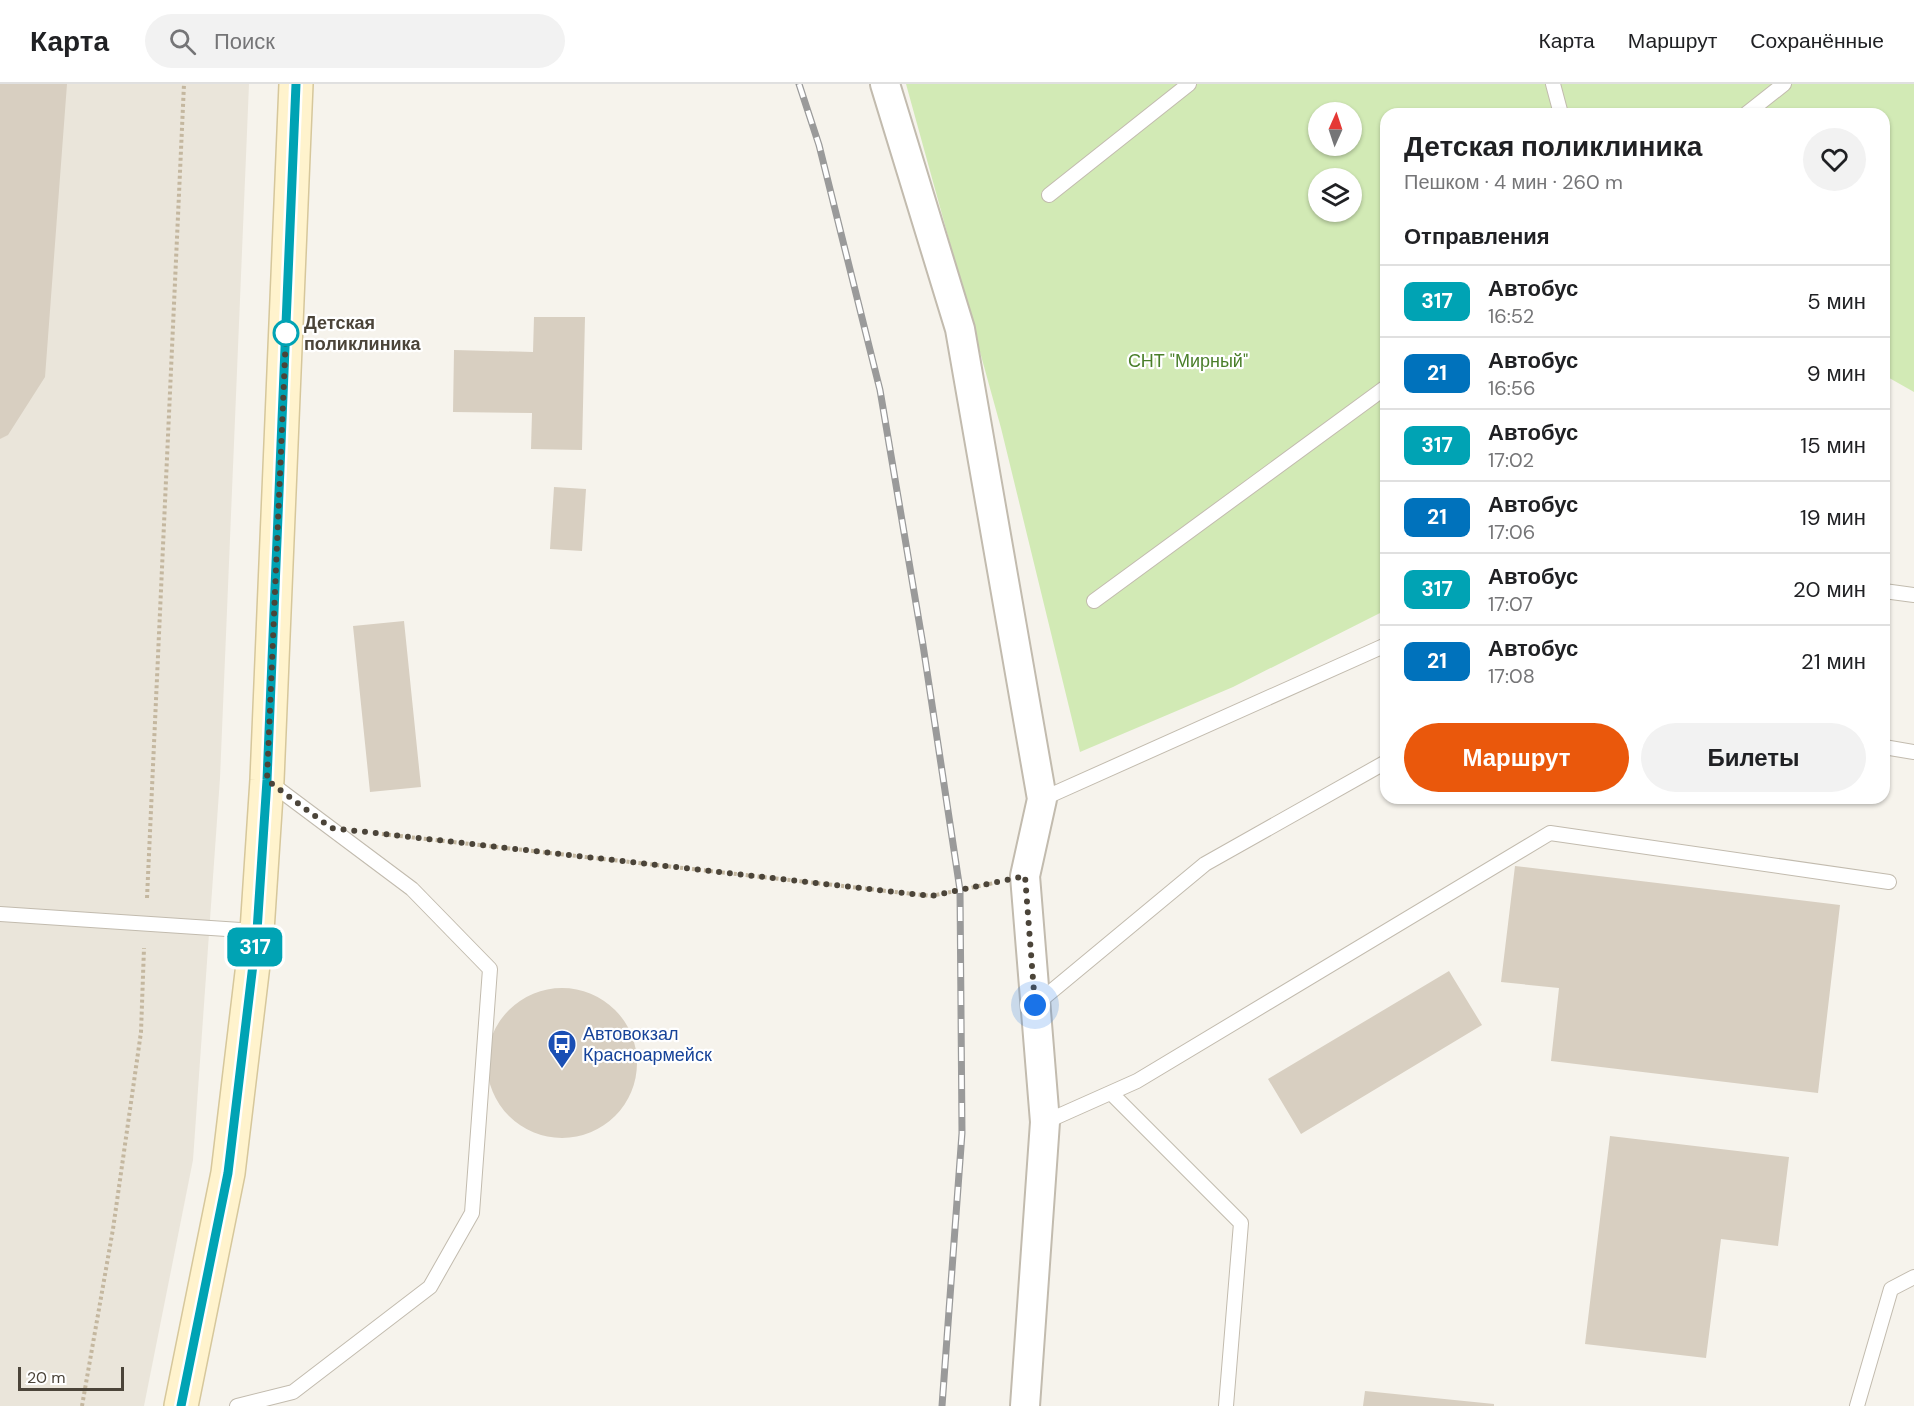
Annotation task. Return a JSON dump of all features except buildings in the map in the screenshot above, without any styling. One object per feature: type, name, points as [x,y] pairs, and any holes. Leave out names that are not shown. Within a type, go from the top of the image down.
[{"type":"main road","points":[[181,1406],[228,1173],[257,931],[267,780],[296,84]]},
{"type":"street","points":[[885,84],[960,329],[1042,799],[1025,876],[1045,1122],[1025,1406]]},
{"type":"lane","points":[[1049,195],[1189,84]]},
{"type":"lane","points":[[1553,84],[1559,108]]},
{"type":"lane","points":[[1754,108],[1784,84]]},
{"type":"lane","points":[[1094,601],[1380,391]]},
{"type":"lane","points":[[1890,592],[1914,595]]},
{"type":"lane","points":[[1042,799],[1380,648]]},
{"type":"lane","points":[[1890,748],[1914,752]]},
{"type":"lane","points":[[1035,1005],[1205,864],[1380,765]]},
{"type":"lane","points":[[237,1406],[293,1392],[430,1287],[472,1213],[490,969],[412,889],[267,780]]},
{"type":"lane","points":[[1045,1122],[1137,1082],[1550,833],[1889,882]]},
{"type":"lane","points":[[0,914],[257,931]]},
{"type":"lane","points":[[1111,1093],[1241,1223],[1226,1406]]},
{"type":"lane","points":[[1857,1406],[1891,1289],[1914,1277]]},
{"type":"path","points":[[82,1406],[113,1229],[141,1032],[184,84]]},
{"type":"path","points":[[331,828],[931,896],[1025,876]]},
{"type":"shaded area","points":[[0,84],[249,84],[220,778],[193,1160],[144,1406],[0,1406]]},
{"type":"green space","name":"СНТ \"Мирный\"","points":[[906,84],[1914,84],[1914,392],[1890,378],[1890,108],[1380,108],[1380,613],[1233,687],[1080,752],[1001,428]]},
{"type":"railway","points":[[799,84],[819,145],[880,390],[923,645],[960,890],[962,1133],[942,1406]]},
{"type":"bus line","name":"317","points":[[181,1406],[228,1173],[257,931],[267,780],[296,84]]},
{"type":"place","name":"Детская поликлиника","points":[[286,333]]},
{"type":"place","name":"Автовокзал Красноармейск","points":[[562,1070]]},
{"type":"route","points":[[286,333],[267,780],[331,828],[931,896],[1025,876],[1035,1005]]}]
